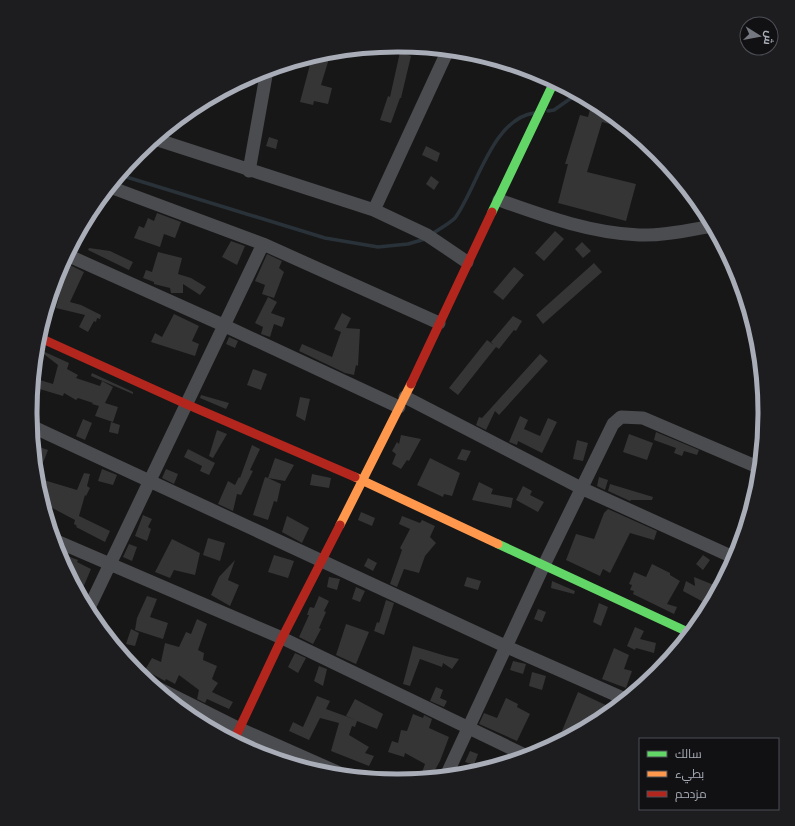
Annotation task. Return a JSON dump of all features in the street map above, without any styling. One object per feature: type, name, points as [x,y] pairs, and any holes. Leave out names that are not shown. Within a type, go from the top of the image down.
[{"type":"street","points":[[374,210],[445,56]]},
{"type":"street","points":[[249,171],[266,78]]},
{"type":"street","points":[[237,735],[282,638],[402,402],[467,262],[532,131],[551,87]]},
{"type":"street","points":[[161,141],[249,171],[374,210],[427,235],[467,262]]},
{"type":"street","points":[[115,189],[263,244],[439,323]]},
{"type":"street","points":[[499,200],[567,223],[605,232],[640,235],[706,227]]},
{"type":"street","points":[[91,603],[263,244]]},
{"type":"street","points":[[72,257],[223,325],[402,402],[581,488],[729,555]]},
{"type":"street","points":[[45,340],[186,404],[362,480],[685,631]]},
{"type":"street","points":[[449,769],[505,646],[613,424],[621,417],[632,416],[643,418],[754,465]]},
{"type":"street","points":[[38,429],[505,646],[620,697]]},
{"type":"street","points":[[61,543],[282,638],[519,752]]},
{"type":"street","points":[[186,705],[237,735],[312,763]]},
{"type":"building","points":[[400,52],[411,56],[401,98],[391,123],[380,120],[388,96],[390,97]]},
{"type":"building","points":[[329,59],[321,85],[332,88],[328,104],[314,101],[313,105],[300,102],[310,63]]},
{"type":"building","points":[[590,108],[611,122],[610,124],[602,122],[587,172],[636,184],[626,221],[558,203],[568,164],[565,164],[580,115],[588,117]]},
{"type":"building","points":[[269,137],[278,140],[276,149],[266,146]]},
{"type":"building","points":[[426,146],[440,153],[437,162],[422,155]]},
{"type":"building","points":[[431,176],[439,182],[434,190],[426,184]]},
{"type":"building","points":[[157,213],[181,222],[175,238],[164,234],[160,247],[134,238],[139,226],[144,228],[148,218],[154,221]]},
{"type":"building","points":[[555,231],[564,239],[544,261],[535,253]]},
{"type":"building","points":[[231,241],[245,246],[237,265],[222,257]]},
{"type":"building","points":[[582,242],[591,251],[583,258],[575,249]]},
{"type":"building","points":[[89,248],[110,251],[133,262],[129,270],[88,250]]},
{"type":"building","points":[[158,252],[182,258],[178,274],[191,278],[206,287],[200,295],[183,284],[183,293],[171,293],[170,288],[154,284],[154,282],[143,278],[146,270],[152,272]]},
{"type":"building","points":[[267,254],[282,261],[279,268],[284,272],[274,298],[262,294],[265,285],[255,281]]},
{"type":"building","points":[[594,263],[602,272],[543,324],[536,315]]},
{"type":"building","points":[[69,264],[84,272],[70,302],[81,305],[101,315],[100,319],[97,318],[96,322],[94,321],[88,332],[79,327],[85,315],[56,308],[59,297],[56,296]]},
{"type":"building","points":[[514,267],[524,275],[503,300],[493,292]]},
{"type":"building","points":[[268,297],[277,302],[271,313],[285,318],[282,327],[274,324],[270,337],[261,334],[263,327],[255,323]]},
{"type":"building","points":[[342,313],[351,318],[346,328],[360,329],[358,366],[356,365],[354,375],[345,373],[299,351],[302,344],[332,357],[341,332],[334,329]]},
{"type":"building","points":[[174,314],[199,326],[192,341],[199,344],[195,356],[151,342],[155,333],[162,337]]},
{"type":"building","points":[[513,316],[522,321],[516,331],[514,330],[499,349],[496,347],[458,395],[449,388],[487,340],[494,345],[491,342]]},
{"type":"building","points":[[229,337],[238,341],[235,348],[226,344]]},
{"type":"building","points":[[43,351],[69,363],[67,369],[78,375],[76,378],[100,386],[102,381],[113,387],[105,403],[118,407],[113,422],[95,416],[99,406],[92,404],[93,403],[78,398],[76,400],[64,393],[63,396],[38,389],[39,380],[53,384],[58,365],[42,353]]},
{"type":"building","points":[[540,354],[548,361],[499,415],[495,411],[486,430],[476,425],[479,417],[482,418]]},
{"type":"building","points":[[253,369],[267,374],[261,390],[247,385]]},
{"type":"building","points":[[92,373],[133,392],[133,394],[91,376]]},
{"type":"building","points":[[201,395],[229,403],[226,409],[200,398]]},
{"type":"building","points":[[300,397],[310,399],[305,421],[296,416]]},
{"type":"building","points":[[520,416],[528,420],[524,429],[540,436],[548,418],[557,422],[542,453],[518,441],[517,445],[509,442]]},
{"type":"building","points":[[83,419],[92,423],[85,440],[76,436]]},
{"type":"building","points":[[111,422],[120,425],[118,434],[109,432]]},
{"type":"building","points":[[217,430],[227,434],[213,458],[209,456]]},
{"type":"building","points":[[656,432],[699,450],[697,455],[684,451],[682,456],[674,453],[676,448],[654,440]]},
{"type":"building","points":[[629,434],[653,443],[647,460],[623,452]]},
{"type":"building","points":[[401,435],[421,439],[409,461],[407,460],[401,469],[392,464],[396,454],[392,451],[397,442],[399,444]]},
{"type":"building","points":[[577,440],[588,443],[583,461],[573,459]]},
{"type":"building","points":[[252,445],[260,449],[250,470],[253,471],[241,495],[237,494],[233,511],[218,504],[228,481],[235,485],[239,477],[240,478]]},
{"type":"building","points":[[39,447],[48,450],[41,467]]},
{"type":"building","points":[[188,449],[215,463],[209,475],[200,471],[202,466],[184,457]]},
{"type":"building","points":[[462,449],[471,451],[466,461],[457,459]]},
{"type":"building","points":[[275,458],[294,465],[285,481],[268,478]]},
{"type":"building","points":[[430,458],[460,473],[452,496],[444,494],[443,497],[417,485]]},
{"type":"building","points":[[102,469],[117,475],[113,485],[98,481]]},
{"type":"building","points":[[166,469],[178,474],[174,484],[162,478]]},
{"type":"building","points":[[84,473],[90,474],[87,486],[90,488],[86,496],[85,495],[79,516],[110,531],[105,542],[76,527],[77,526],[74,524],[75,520],[49,506],[43,480],[77,490]]},
{"type":"building","points":[[312,474],[331,478],[329,488],[310,485]]},
{"type":"building","points":[[265,477],[281,484],[277,502],[274,501],[268,520],[253,515]]},
{"type":"building","points":[[599,477],[608,480],[605,490],[597,486]]},
{"type":"building","points":[[479,482],[493,489],[491,494],[513,498],[511,508],[472,500]]},
{"type":"building","points":[[610,484],[653,497],[652,500],[630,501],[608,491]]},
{"type":"building","points":[[523,486],[532,491],[530,495],[544,502],[538,512],[516,500]]},
{"type":"building","points":[[608,509],[657,531],[654,540],[630,533],[610,573],[603,569],[600,576],[566,560],[576,534],[594,539],[604,513]]},
{"type":"building","points":[[361,512],[375,518],[372,526],[358,520]]},
{"type":"building","points":[[143,515],[152,519],[148,527],[151,529],[147,541],[135,536]]},
{"type":"building","points":[[287,516],[309,528],[302,543],[282,532]]},
{"type":"building","points":[[402,516],[420,523],[422,520],[435,526],[430,537],[436,543],[425,556],[419,573],[404,569],[397,587],[390,584],[402,550],[400,548],[410,529],[399,524]]},
{"type":"building","points":[[208,538],[225,543],[220,561],[203,555]]},
{"type":"building","points":[[172,539],[200,553],[195,575],[174,570],[170,578],[155,572]]},
{"type":"building","points":[[129,544],[137,547],[132,561],[123,557]]},
{"type":"building","points":[[66,555],[78,560],[77,562],[91,569],[83,589]]},
{"type":"building","points":[[274,555],[294,561],[288,578],[268,572]]},
{"type":"building","points":[[703,555],[710,560],[703,570],[696,564]]},
{"type":"building","points":[[368,558],[377,563],[373,571],[364,566]]},
{"type":"building","points":[[235,560],[228,580],[239,585],[230,606],[211,595],[219,577]]},
{"type":"building","points":[[652,564],[670,573],[670,575],[680,581],[667,604],[677,607],[674,614],[633,594],[634,591],[630,590],[632,585],[629,584],[634,572],[646,577]]},
{"type":"building","points":[[329,577],[340,579],[337,590],[327,587]]},
{"type":"building","points":[[467,577],[481,581],[478,590],[464,586]]},
{"type":"building","points":[[694,577],[714,585],[704,602],[683,591],[686,581],[695,586]]},
{"type":"building","points":[[552,581],[575,591],[574,594],[551,588]]},
{"type":"building","points":[[356,587],[365,591],[360,602],[352,599]]},
{"type":"building","points":[[147,596],[157,599],[150,617],[168,623],[163,639],[135,630],[137,618]]},
{"type":"building","points":[[319,596],[329,601],[324,611],[326,612],[319,628],[321,629],[313,644],[299,637],[309,615],[307,615],[309,609],[310,607],[314,608]]},
{"type":"building","points":[[386,600],[394,603],[384,635],[374,631],[377,622],[379,623]]},
{"type":"building","points":[[599,603],[608,607],[601,626],[593,622]]},
{"type":"building","points":[[538,609],[546,612],[542,622],[534,619]]},
{"type":"building","points":[[197,619],[207,624],[198,650],[204,653],[203,660],[217,666],[212,679],[218,683],[212,692],[233,702],[229,709],[207,699],[205,703],[197,699],[199,690],[179,675],[175,684],[166,679],[165,681],[145,670],[152,658],[161,662],[165,643],[179,647],[186,632],[191,634]]},
{"type":"building","points":[[346,624],[369,632],[356,664],[336,655]]},
{"type":"building","points":[[635,627],[644,631],[640,639],[656,643],[654,653],[636,648],[635,650],[627,646]]},
{"type":"building","points":[[131,629],[139,633],[135,646],[126,644]]},
{"type":"building","points":[[413,646],[459,659],[452,669],[443,663],[442,667],[420,659],[410,686],[403,684]]},
{"type":"building","points":[[614,648],[629,655],[624,669],[632,671],[626,688],[602,679]]},
{"type":"building","points":[[295,653],[306,658],[298,673],[288,667]]},
{"type":"building","points":[[513,661],[526,664],[523,674],[510,670]]},
{"type":"building","points":[[319,666],[327,669],[323,686],[314,681]]},
{"type":"building","points":[[532,672],[546,676],[542,690],[529,686]]},
{"type":"building","points":[[436,687],[443,690],[440,698],[447,701],[444,707],[430,701]]},
{"type":"building","points":[[578,692],[608,706],[578,725],[561,734]]},
{"type":"building","points":[[317,696],[330,701],[326,709],[356,720],[346,716],[355,699],[383,714],[377,729],[357,721],[355,727],[352,726],[349,735],[369,747],[365,753],[374,756],[369,766],[331,751],[339,723],[320,718],[309,740],[289,731],[293,722],[303,727]]},
{"type":"building","points":[[506,698],[518,704],[517,707],[530,714],[517,741],[479,724],[484,713],[497,718]]},
{"type":"building","points":[[413,714],[423,718],[424,715],[432,719],[429,728],[449,737],[440,761],[434,771],[422,773],[425,764],[405,753],[404,757],[388,752],[392,741],[398,743],[401,730],[407,731]]},
{"type":"building","points":[[470,751],[478,754],[474,765],[465,762]]},
{"type":"waterway","points":[[548,111],[554,110],[572,98]]},
{"type":"waterway","points":[[432,234],[455,218],[496,141],[507,128],[519,118],[534,113]]},
{"type":"waterway","points":[[125,176],[325,238],[378,247],[408,244],[425,239]]},
{"type":"traffic: fast","points":[[492,212],[551,87]]},
{"type":"traffic: fast","points":[[498,544],[685,631]]},
{"type":"traffic: slow","points":[[340,525],[411,384]]},
{"type":"traffic: slow","points":[[355,477],[498,544]]},
{"type":"traffic: jam","points":[[411,384],[492,212]]},
{"type":"traffic: jam","points":[[45,340],[186,404],[355,477]]},
{"type":"traffic: jam","points":[[236,735],[282,638],[340,525]]}]
